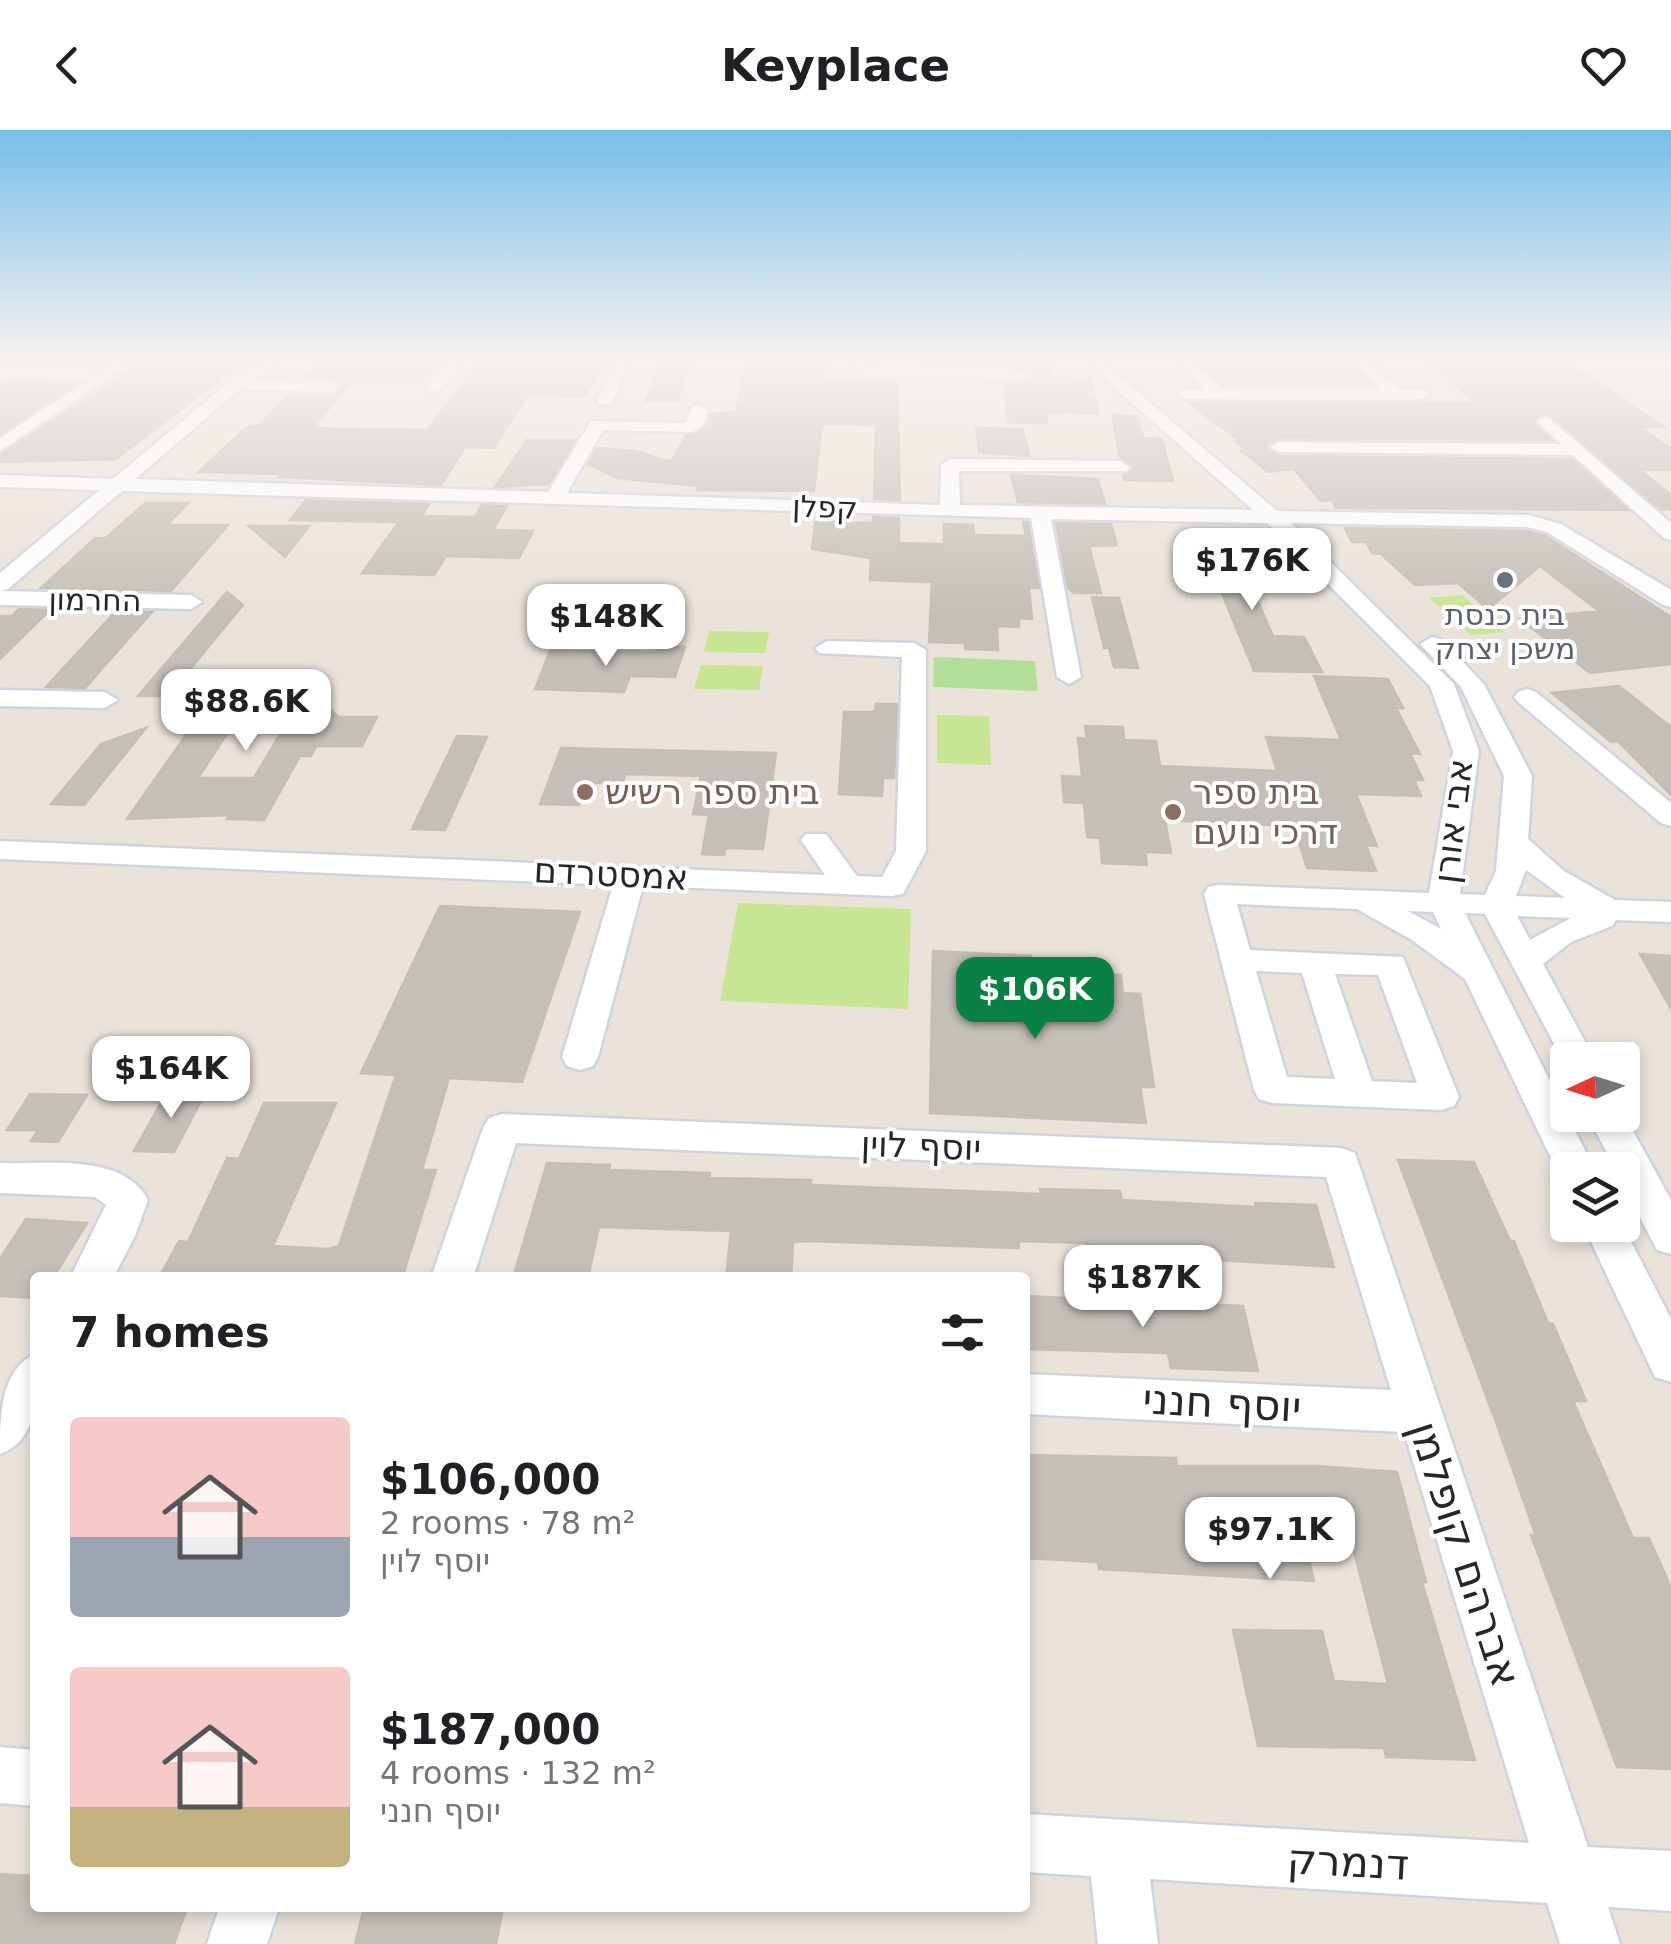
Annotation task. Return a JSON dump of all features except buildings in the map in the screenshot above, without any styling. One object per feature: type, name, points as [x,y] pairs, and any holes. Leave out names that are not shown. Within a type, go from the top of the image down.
[{"type":"street","points":[[0,584],[167,444]]},
{"type":"street","points":[[554,499],[587,444]]},
{"type":"street","name":"אבי אורן","points":[[1186,444],[1300,542],[1442,684],[1466,752],[1443,901],[1567,1152]]},
{"type":"street","name":"אבי אורן","points":[[1212,444],[1334,546],[1472,684],[1518,776],[1511,871],[1496,906],[1568,1042]]},
{"type":"street","points":[[1571,444],[1671,534]]},
{"type":"street","points":[[1279,446],[1578,450]]},
{"type":"street","points":[[950,511],[950,465],[1120,468]]},
{"type":"street","name":"קפלן","points":[[0,478],[950,511],[1528,521],[1554,528],[1647,583]]},
{"type":"street","points":[[1040,513],[1068,677]]},
{"type":"street","points":[[1647,583],[1671,583]]},
{"type":"street","points":[[1647,583],[1671,600]]},
{"type":"street","name":"החרמון","points":[[0,598],[191,602]]},
{"type":"street","name":"אמסטרדם","points":[[0,850],[892,886],[911,852],[914,650],[827,648]]},
{"type":"street","points":[[1527,697],[1671,818]]},
{"type":"street","points":[[0,698],[105,700]]},
{"type":"street","points":[[816,840],[848,886]]},
{"type":"street","points":[[1514,841],[1546,875],[1574,893],[1626,912]]},
{"type":"street","points":[[580,1057],[631,874]]},
{"type":"street","points":[[1236,960],[1391,965],[1441,1097],[1272,1090],[1236,960],[1219,894],[1671,912]]},
{"type":"street","points":[[1346,898],[1408,921],[1444,944],[1484,984]]},
{"type":"street","points":[[1526,963],[1542,942],[1569,928],[1626,912]]},
{"type":"street","points":[[1315,962],[1358,1094]]},
{"type":"street","name":"יוסף לוין","points":[[454,1272],[502,1128],[1341,1163]]},
{"type":"street","points":[[1615,1132],[1671,1238]]},
{"type":"street","name":"אברהם קופלמן","points":[[1341,1163],[1590,1944]]},
{"type":"street","points":[[0,1178],[103,1182],[128,1200],[116,1236],[95,1272]]},
{"type":"street","points":[[1611,1242],[1671,1363]]},
{"type":"street","points":[[0,1433],[30,1382]]},
{"type":"street","name":"יוסף חנני","points":[[1030,1394],[1419,1412]]},
{"type":"street","points":[[0,1775],[30,1778]]},
{"type":"street","name":"דנמרק","points":[[1030,1843],[1671,1881]]},
{"type":"street","points":[[1117,1848],[1128,1944]]},
{"type":"street","points":[[237,1944],[248,1912]]},
{"type":"green space","points":[[1462,595],[1505,632],[1471,635],[1429,598]]},
{"type":"green space","points":[[709,631],[769,632],[765,653],[704,652]]},
{"type":"green space","points":[[934,657],[1035,661],[1038,691],[933,687]]},
{"type":"green space","points":[[701,665],[763,666],[759,690],[694,689]]},
{"type":"green space","points":[[937,715],[989,716],[991,765],[937,763]]},
{"type":"green space","points":[[738,903],[911,909],[908,1009],[720,1001]]},
{"type":"place","name":"בית כנסת משכן יצחק","points":[[1505,580]]},
{"type":"place","name":"בית ספר רשיש","points":[[585,792]]},
{"type":"place","name":"בית ספר דרכי נועם","points":[[1173,812]]}]
